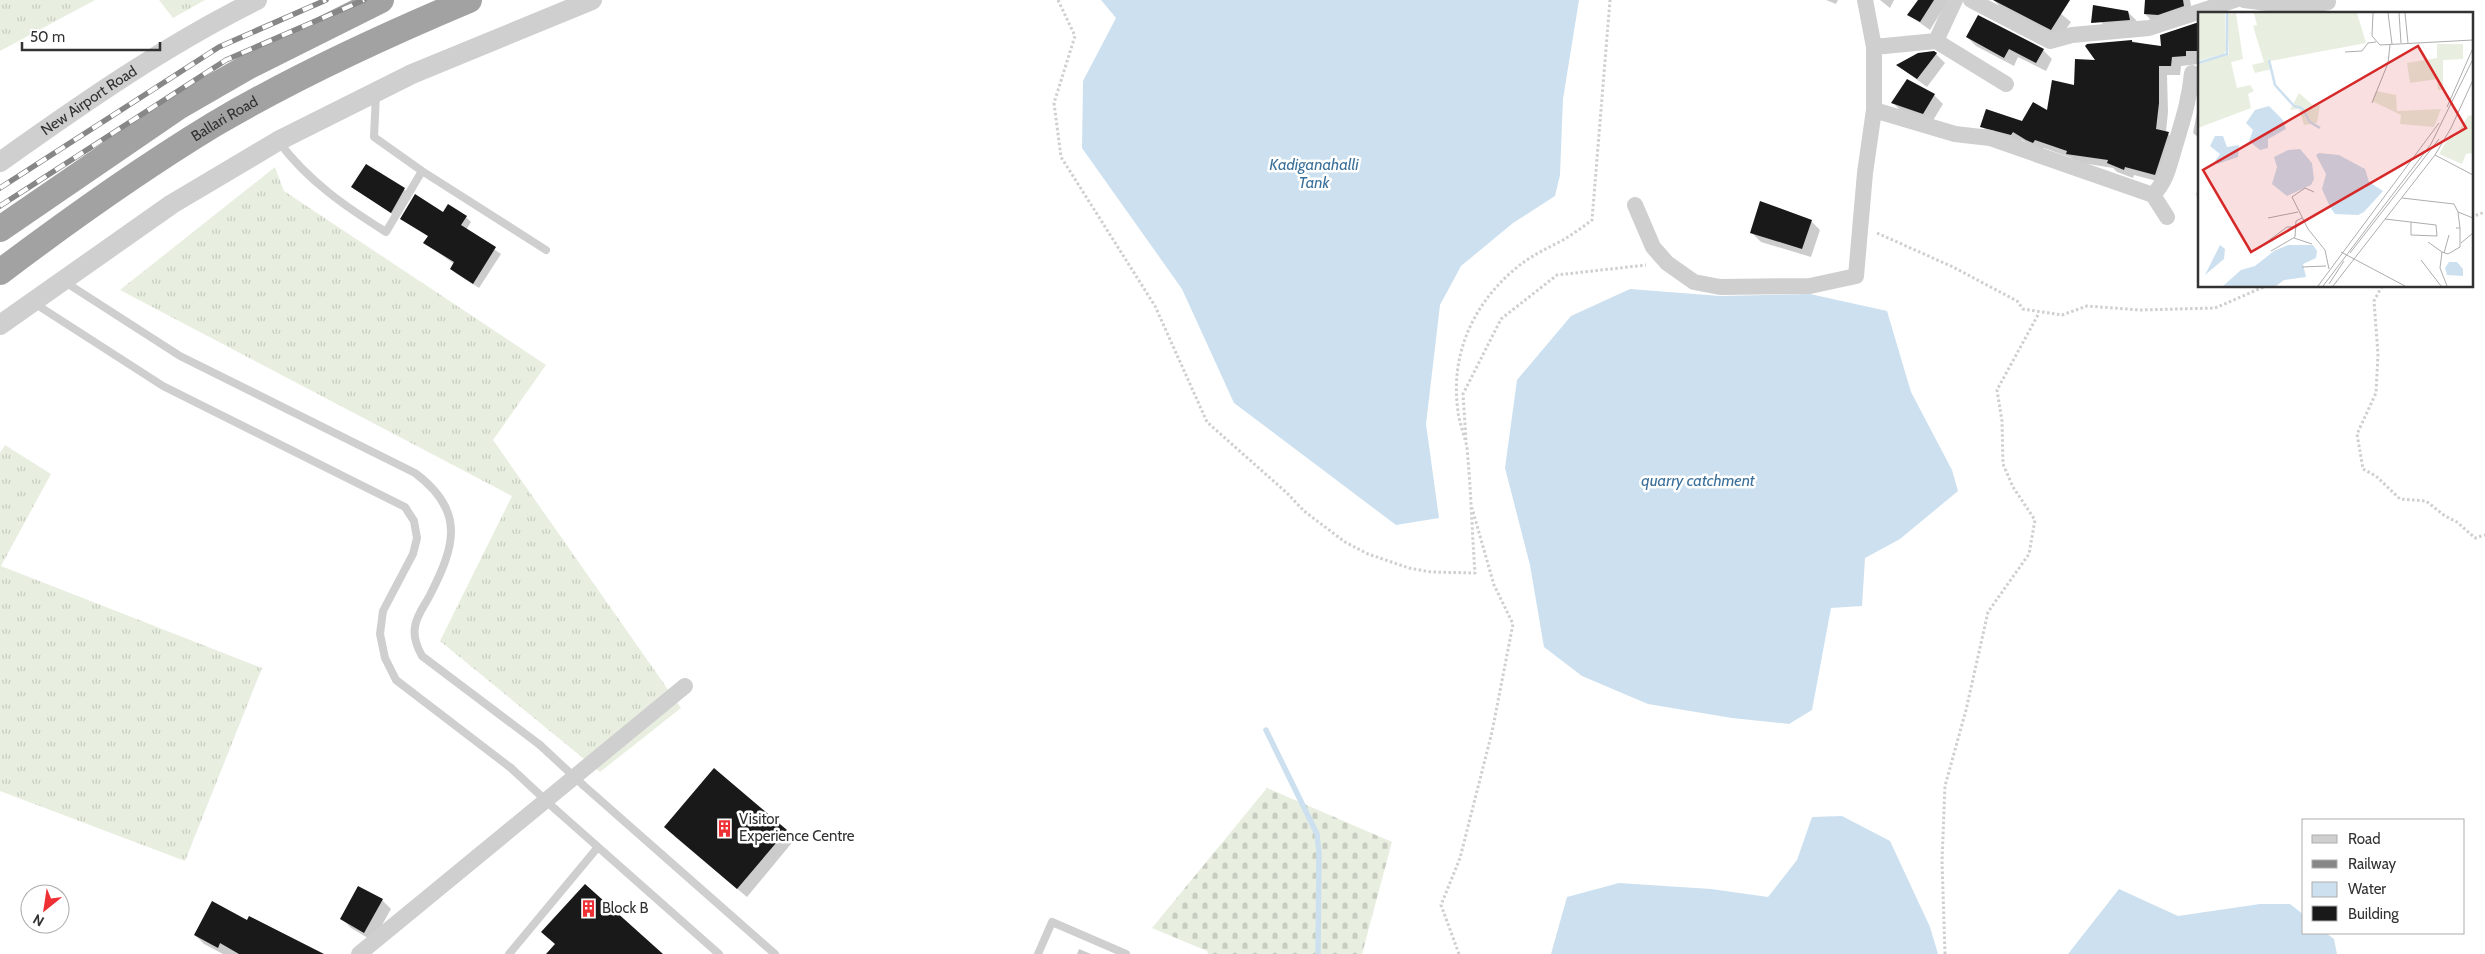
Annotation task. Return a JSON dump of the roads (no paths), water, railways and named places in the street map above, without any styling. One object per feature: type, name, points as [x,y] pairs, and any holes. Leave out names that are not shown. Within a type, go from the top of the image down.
[{"type":"highway","points":[[0,229],[178,106],[260,60],[381,0]]},
{"type":"highway","name":"Ballari Road","points":[[0,272],[70,219],[213,125],[383,36],[469,0]]},
{"type":"street","name":"New Airport Road","points":[[0,162],[130,72],[203,26],[257,0]]},
{"type":"street","points":[[0,325],[172,204],[278,141],[412,74],[592,0]]},
{"type":"street","points":[[1635,205],[1654,247],[1667,263],[1694,282],[1720,287],[1810,286],[1856,276],[1860,225],[1874,110],[1874,47],[1865,0]]},
{"type":"street","points":[[1936,41],[1955,0]]},
{"type":"street","points":[[1971,0],[2050,40],[2072,35],[2149,28],[2198,12]]},
{"type":"street","points":[[2198,12],[2235,0]]},
{"type":"street","points":[[2244,0],[2298,7],[2328,2]]},
{"type":"street","points":[[1874,47],[1936,41],[2006,84]]},
{"type":"street","points":[[2153,196],[2162,185],[2169,170],[2189,104],[2192,73]]},
{"type":"street","points":[[1874,110],[1955,134],[1990,138],[2153,196],[2167,217]]},
{"type":"street","points":[[359,954],[686,686]]},
{"type":"lane","points":[[376,92],[374,137],[422,171],[546,250]]},
{"type":"lane","points":[[278,141],[294,162],[339,202],[386,232],[422,171]]},
{"type":"lane","points":[[63,281],[180,356],[416,473],[428,482],[446,508],[451,523],[452,539],[444,568],[416,622],[417,647],[422,656],[540,745],[775,954]]},
{"type":"lane","points":[[33,302],[163,386],[404,508],[414,521],[417,538],[413,554],[383,610],[380,634],[385,658],[396,680],[511,768],[598,848],[719,954]]},
{"type":"lane","points":[[509,954],[598,848]]},
{"type":"lane","points":[[1038,954],[1052,922],[1126,954]]},
{"type":"water","name":"Kadiganahalli Tank","points":[[1101,0],[1579,0],[1563,99],[1560,175],[1555,196],[1513,223],[1461,266],[1440,305],[1426,424],[1439,518],[1396,525],[1234,403],[1182,289],[1082,148],[1083,81],[1116,18]]},
{"type":"water","name":"quarry catchment","points":[[1630,289],[1720,296],[1810,294],[1887,311],[1911,392],[1952,470],[1958,491],[1900,539],[1865,558],[1862,606],[1831,608],[1812,710],[1789,724],[1732,718],[1648,704],[1582,676],[1544,647],[1530,565],[1505,468],[1517,380],[1571,316]]},
{"type":"water","points":[[1842,816],[1890,841],[1930,927],[1938,954],[1551,954],[1567,897],[1619,883],[1711,889],[1768,897],[1797,860],[1812,817]]},
{"type":"water","points":[[2119,889],[2178,916],[2260,904],[2290,904],[2302,913],[2302,934],[2327,934],[2334,939],[2337,954],[2068,954]]},
{"type":"waterway","points":[[1266,730],[1317,834],[1319,853],[1318,954]]},
{"type":"railway","points":[[0,188],[219,47],[326,0]]},
{"type":"railway","points":[[0,206],[226,60],[364,0]]},
{"type":"place","name":"Visitor Experience Centre","points":[[725,828]]},
{"type":"place","name":"Block B","points":[[588,908]]}]
